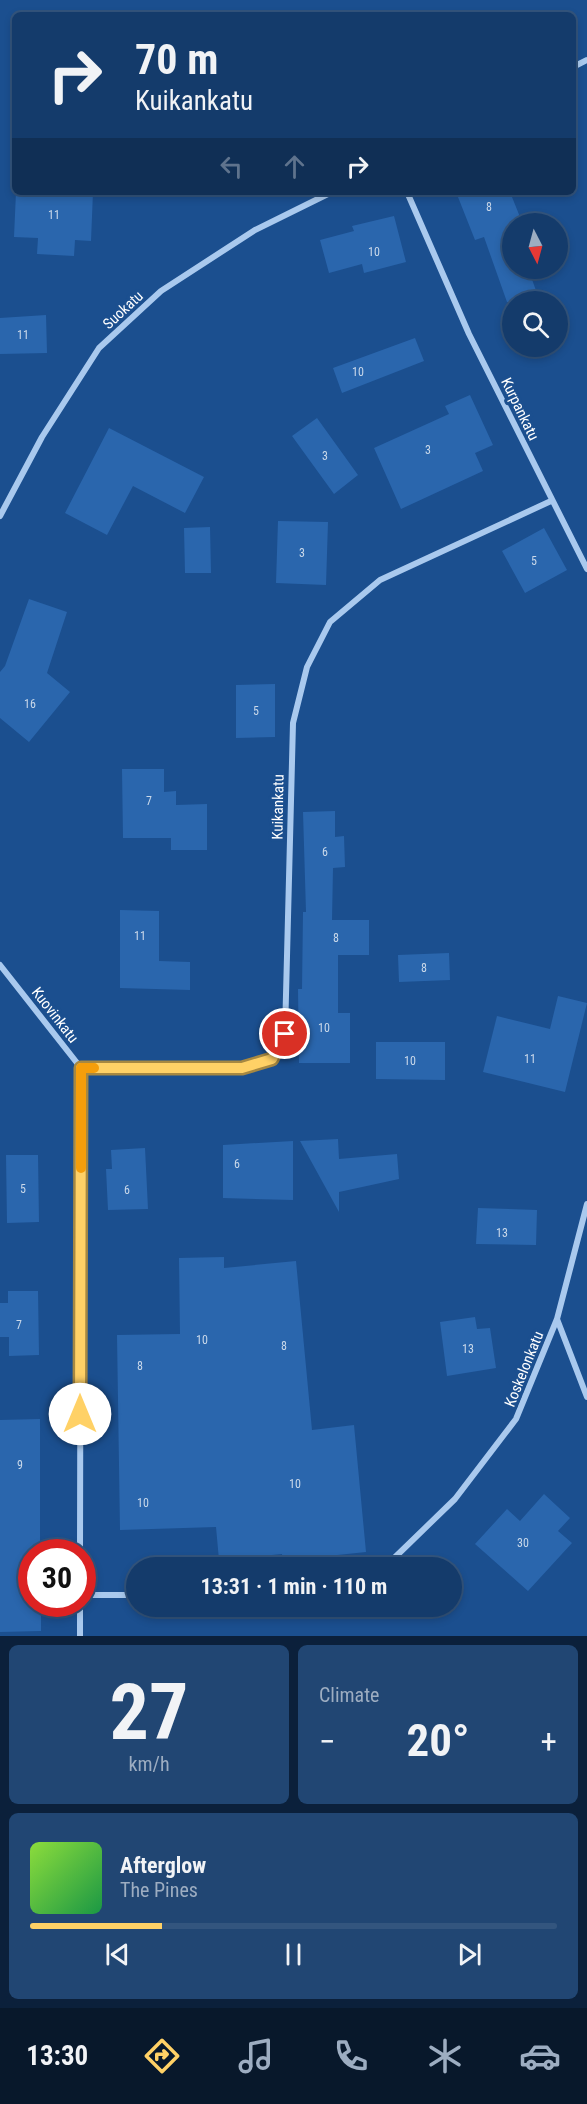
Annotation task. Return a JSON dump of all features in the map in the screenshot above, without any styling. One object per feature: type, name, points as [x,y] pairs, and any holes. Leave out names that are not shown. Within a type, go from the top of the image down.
[{"type":"street","name":"Suokatu","points":[[0,516],[42,437],[99,348],[161,291],[255,230],[326,195]]},
{"type":"street","name":"Kurpankatu","points":[[408,195],[469,334],[587,569]]},
{"type":"street","name":"Kuikankatu","points":[[81,1068],[242,1068],[272,1059],[285,1034],[293,723],[307,667],[330,622],[380,580],[551,501]]},
{"type":"street","name":"Kuovinkatu","points":[[0,964],[81,1068]]},
{"type":"street","points":[[80,1539],[81,1068]]},
{"type":"street","name":"Koskelonkatu","points":[[395,1557],[455,1499],[516,1419],[557,1319],[587,1204]]},
{"type":"street","points":[[557,1319],[587,1397]]},
{"type":"street","points":[[96,1595],[126,1595]]},
{"type":"street","points":[[80,1617],[80,1636]]},
{"type":"building","points":[[16,195],[93,195],[91,241],[75,240],[74,256],[37,254],[38,238],[14,237]]},
{"type":"building","points":[[457,195],[511,195],[518,213],[502,213],[502,279],[532,279],[536,291],[503,291],[484,237],[475,240]]},
{"type":"building","points":[[394,216],[406,262],[364,273],[362,264],[329,273],[320,240],[354,231],[352,226]]},
{"type":"building","points":[[46,315],[47,353],[0,354],[0,318]]},
{"type":"building","points":[[415,338],[424,361],[342,393],[333,368]]},
{"type":"building","points":[[470,395],[493,445],[475,453],[483,471],[401,509],[374,448],[449,414],[445,406]]},
{"type":"building","points":[[317,418],[358,475],[334,494],[292,436]]},
{"type":"building","points":[[109,428],[204,477],[185,513],[133,486],[107,535],[65,513]]},
{"type":"building","points":[[278,521],[328,522],[326,585],[276,583]]},
{"type":"building","points":[[210,527],[211,573],[185,573],[184,528]]},
{"type":"building","points":[[544,528],[567,570],[525,593],[502,551]]},
{"type":"building","points":[[29,599],[67,612],[47,673],[70,692],[29,742],[0,718],[0,672],[5,666]]},
{"type":"building","points":[[275,684],[275,737],[236,738],[236,685]]},
{"type":"building","points":[[122,769],[164,769],[164,792],[176,791],[176,805],[207,804],[207,850],[171,850],[171,838],[123,838]]},
{"type":"building","points":[[335,811],[335,837],[344,836],[345,867],[333,868],[332,920],[369,920],[369,955],[338,955],[338,1013],[350,1013],[350,1063],[299,1063],[298,989],[302,989],[303,912],[306,912],[303,812]]},
{"type":"building","points":[[120,910],[159,911],[159,961],[190,962],[190,990],[120,988]]},
{"type":"building","points":[[449,953],[450,980],[399,982],[398,955]]},
{"type":"building","points":[[558,996],[587,1003],[565,1092],[483,1072],[497,1016],[550,1029]]},
{"type":"building","points":[[376,1042],[445,1042],[445,1080],[376,1079]]},
{"type":"building","points":[[338,1139],[339,1159],[397,1154],[399,1179],[339,1192],[339,1212],[300,1141]]},
{"type":"building","points":[[293,1141],[293,1200],[223,1198],[223,1145]]},
{"type":"building","points":[[145,1148],[148,1209],[108,1210],[106,1169],[112,1169],[111,1150]]},
{"type":"building","points":[[6,1155],[38,1155],[39,1222],[7,1223]]},
{"type":"building","points":[[478,1208],[537,1210],[536,1245],[476,1244]]},
{"type":"building","points":[[224,1257],[224,1268],[296,1261],[312,1430],[354,1425],[366,1552],[328,1557],[282,1557],[282,1554],[219,1557],[216,1527],[120,1530],[117,1335],[180,1334],[179,1258]]},
{"type":"building","points":[[8,1291],[38,1291],[39,1355],[9,1356],[9,1337],[0,1337],[0,1303],[8,1303]]},
{"type":"building","points":[[475,1317],[477,1329],[490,1328],[496,1368],[447,1376],[440,1322]]},
{"type":"building","points":[[40,1419],[40,1539],[18,1539],[18,1617],[41,1617],[41,1631],[0,1632],[0,1420]]},
{"type":"building","points":[[544,1494],[570,1518],[558,1531],[572,1543],[528,1591],[475,1544],[507,1509],[520,1521]]},
{"type":"slow traffic","points":[[81,1168],[81,1068],[94,1068]]},
{"type":"route","points":[[80,1414],[81,1068],[242,1068],[272,1059],[285,1034]]}]
